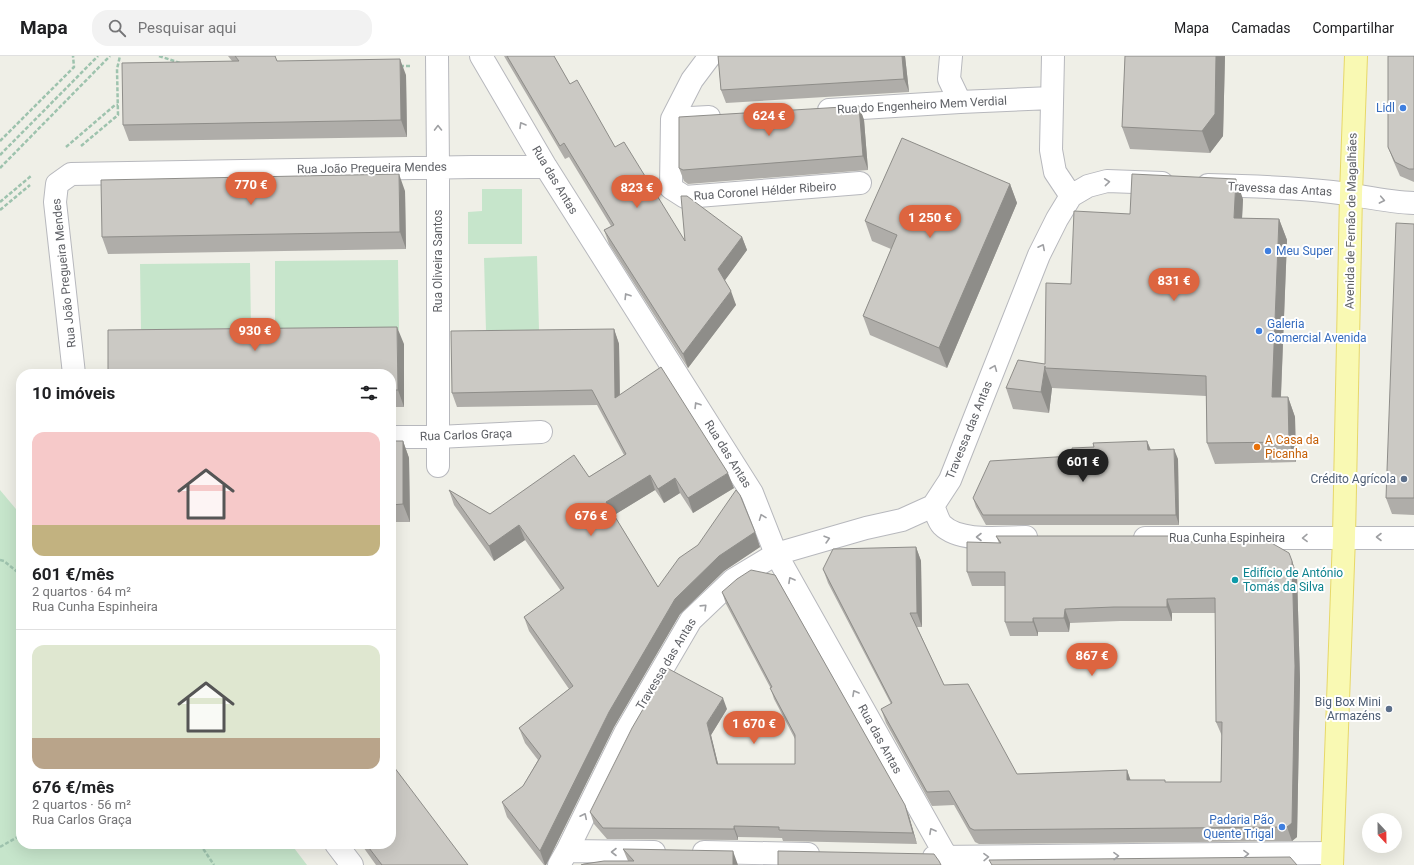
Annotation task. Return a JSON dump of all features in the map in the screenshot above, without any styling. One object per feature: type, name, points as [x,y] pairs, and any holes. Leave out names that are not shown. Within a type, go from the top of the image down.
[{"type":"main road","name":"Avenida de Fernão de Magalhães","points":[[1332,859],[1344,537],[1351,194],[1356,56]]},
{"type":"street","name":"Rua Oliveira Santos","points":[[437,56],[438,466]]},
{"type":"street","name":"Rua das Antas","points":[[481,56],[546,168],[752,493],[776,554],[949,861]]},
{"type":"street","name":"Rua Coronel Hélder Ribeiro","points":[[710,56],[692,80],[672,119],[671,188],[685,197],[860,183]]},
{"type":"street","points":[[951,56],[949,79],[960,102]]},
{"type":"street","points":[[1053,56],[1051,150],[1055,172],[1071,196]]},
{"type":"street","name":"Rua do Engenheiro Mem Verdial","points":[[813,111],[1052,98]]},
{"type":"street","points":[[672,119],[727,116]]},
{"type":"street","name":"Rua João Pregueira Mendes","points":[[73,369],[55,202],[57,184],[71,174],[438,167],[546,168]]},
{"type":"street","name":"Travessa das Antas","points":[[563,858],[625,733],[690,620],[733,580],[776,554],[866,528],[902,520],[933,506],[950,480],[1038,255],[1071,196],[1088,186],[1107,182],[1290,188],[1351,194],[1394,202],[1414,203]]},
{"type":"street","name":"Rua Carlos Graça","points":[[396,437],[438,437],[541,432]]},
{"type":"street","points":[[933,506],[941,524],[952,533],[967,537],[1045,538]]},
{"type":"street","name":"Rua Cunha Espinheira","points":[[1123,538],[1414,538]]},
{"type":"street","points":[[340,849],[352,865]]},
{"type":"street","points":[[563,858],[681,852],[748,859],[827,854]]},
{"type":"street","points":[[915,857],[949,861],[1332,859]]},
{"type":"path","points":[[0,141],[74,67],[73,56]]},
{"type":"path","points":[[0,155],[98,56]]},
{"type":"path","points":[[0,168],[110,56]]},
{"type":"path","points":[[76,150],[118,115],[118,69],[120,56]]},
{"type":"path","points":[[159,56],[185,64]]},
{"type":"path","points":[[400,66],[408,66]]},
{"type":"path","points":[[0,210],[29,185]]},
{"type":"path","points":[[0,560],[4,561],[16,570]]},
{"type":"path","points":[[0,847],[16,838]]},
{"type":"path","points":[[203,849],[214,865]]},
{"type":"green space","points":[[482,189],[522,189],[522,244],[468,244],[468,212],[482,211]]},
{"type":"green space","points":[[537,256],[539,330],[486,331],[484,258]]},
{"type":"green space","points":[[398,260],[399,330],[275,331],[275,261]]},
{"type":"green space","points":[[250,263],[251,328],[141,330],[140,264]]},
{"type":"green space","points":[[0,490],[16,509],[16,849],[295,849],[307,865],[0,865]]},
{"type":"building","points":[[235,56],[275,56],[277,61],[400,59],[401,120],[123,125],[122,63],[239,61]]},
{"type":"building","points":[[507,56],[554,56],[570,84],[577,80],[615,147],[624,142],[685,241],[681,196],[687,196],[742,237],[718,269],[731,291],[683,354],[604,230],[614,225],[564,143],[560,146]]},
{"type":"building","points":[[718,56],[902,56],[904,79],[721,90]]},
{"type":"building","points":[[1125,56],[1216,56],[1215,114],[1202,131],[1122,127]]},
{"type":"building","name":"Lidl","points":[[1388,56],[1414,56],[1414,169],[1409,169],[1395,162],[1388,147]]},
{"type":"building","points":[[859,106],[863,156],[683,170],[679,168],[679,117]]},
{"type":"building","points":[[902,138],[1010,184],[939,348],[863,316],[897,235],[865,221]]},
{"type":"building","points":[[399,174],[400,232],[102,237],[101,180]]},
{"type":"building","points":[[1132,174],[1236,179],[1234,218],[1279,219],[1272,397],[1288,397],[1289,442],[1207,443],[1206,376],[1045,368],[1045,366],[1041,392],[1006,388],[1018,360],[1045,364],[1046,283],[1071,284],[1074,211],[1130,214]]},
{"type":"building","points":[[1396,223],[1414,224],[1414,498],[1386,498]]},
{"type":"building","points":[[397,327],[398,390],[396,390],[396,369],[108,369],[108,330]]},
{"type":"building","points":[[614,329],[615,398],[661,367],[728,473],[688,498],[675,478],[658,489],[650,475],[606,502],[658,587],[679,558],[698,545],[736,490],[740,495],[755,532],[719,556],[675,599],[609,712],[540,851],[502,802],[523,786],[541,756],[519,728],[573,686],[524,617],[564,588],[519,525],[489,546],[449,490],[490,514],[574,455],[589,477],[626,454],[592,390],[452,393],[451,331]]},
{"type":"building","points":[[396,441],[403,441],[403,504],[396,505]]},
{"type":"building","points":[[1147,441],[1148,450],[1174,449],[1176,515],[983,515],[973,498],[990,461],[1072,456],[1072,448],[1094,447],[1093,443]]},
{"type":"building","points":[[996,536],[1175,536],[1175,542],[1268,541],[1289,553],[1292,561],[1295,666],[1292,823],[1287,827],[974,830],[970,828],[949,791],[927,792],[881,709],[892,703],[823,569],[833,549],[916,547],[917,613],[910,613],[944,685],[968,684],[1017,774],[1127,770],[1127,780],[1221,782],[1222,722],[1216,722],[1215,598],[1167,599],[1167,607],[1065,609],[1064,618],[1033,618],[1033,622],[1005,622],[1005,572],[967,572],[967,542],[1001,543]]},
{"type":"building","points":[[751,570],[775,575],[905,805],[913,833],[779,830],[779,827],[734,826],[734,829],[603,828],[590,812],[632,728],[667,668],[723,698],[707,723],[717,764],[795,764],[795,735],[770,688],[772,687],[722,592],[737,579]]},
{"type":"building","points":[[396,770],[468,865],[382,865],[370,849],[396,849]]},
{"type":"building","points":[[623,849],[733,851],[733,865],[581,865],[604,861],[634,861]]},
{"type":"building","points":[[778,851],[934,854],[941,865],[778,865]]},
{"type":"building","points":[[1290,857],[1297,865],[992,865],[989,860]]},
{"type":"place","name":"Lidl","points":[[1403,108]]},
{"type":"place","name":"Meu Super","points":[[1268,251]]},
{"type":"place","name":"Galeria Comercial Avenida","points":[[1259,331]]},
{"type":"place","name":"A Casa da Picanha","points":[[1257,447]]},
{"type":"place","name":"Crédito Agrícola","points":[[1404,479]]},
{"type":"place","name":"Edifício de António Tomás da Silva","points":[[1235,580]]},
{"type":"place","name":"Big Box Mini Armazéns","points":[[1389,709]]},
{"type":"place","name":"Padaria Pão Quente Trigal","points":[[1282,827]]}]
